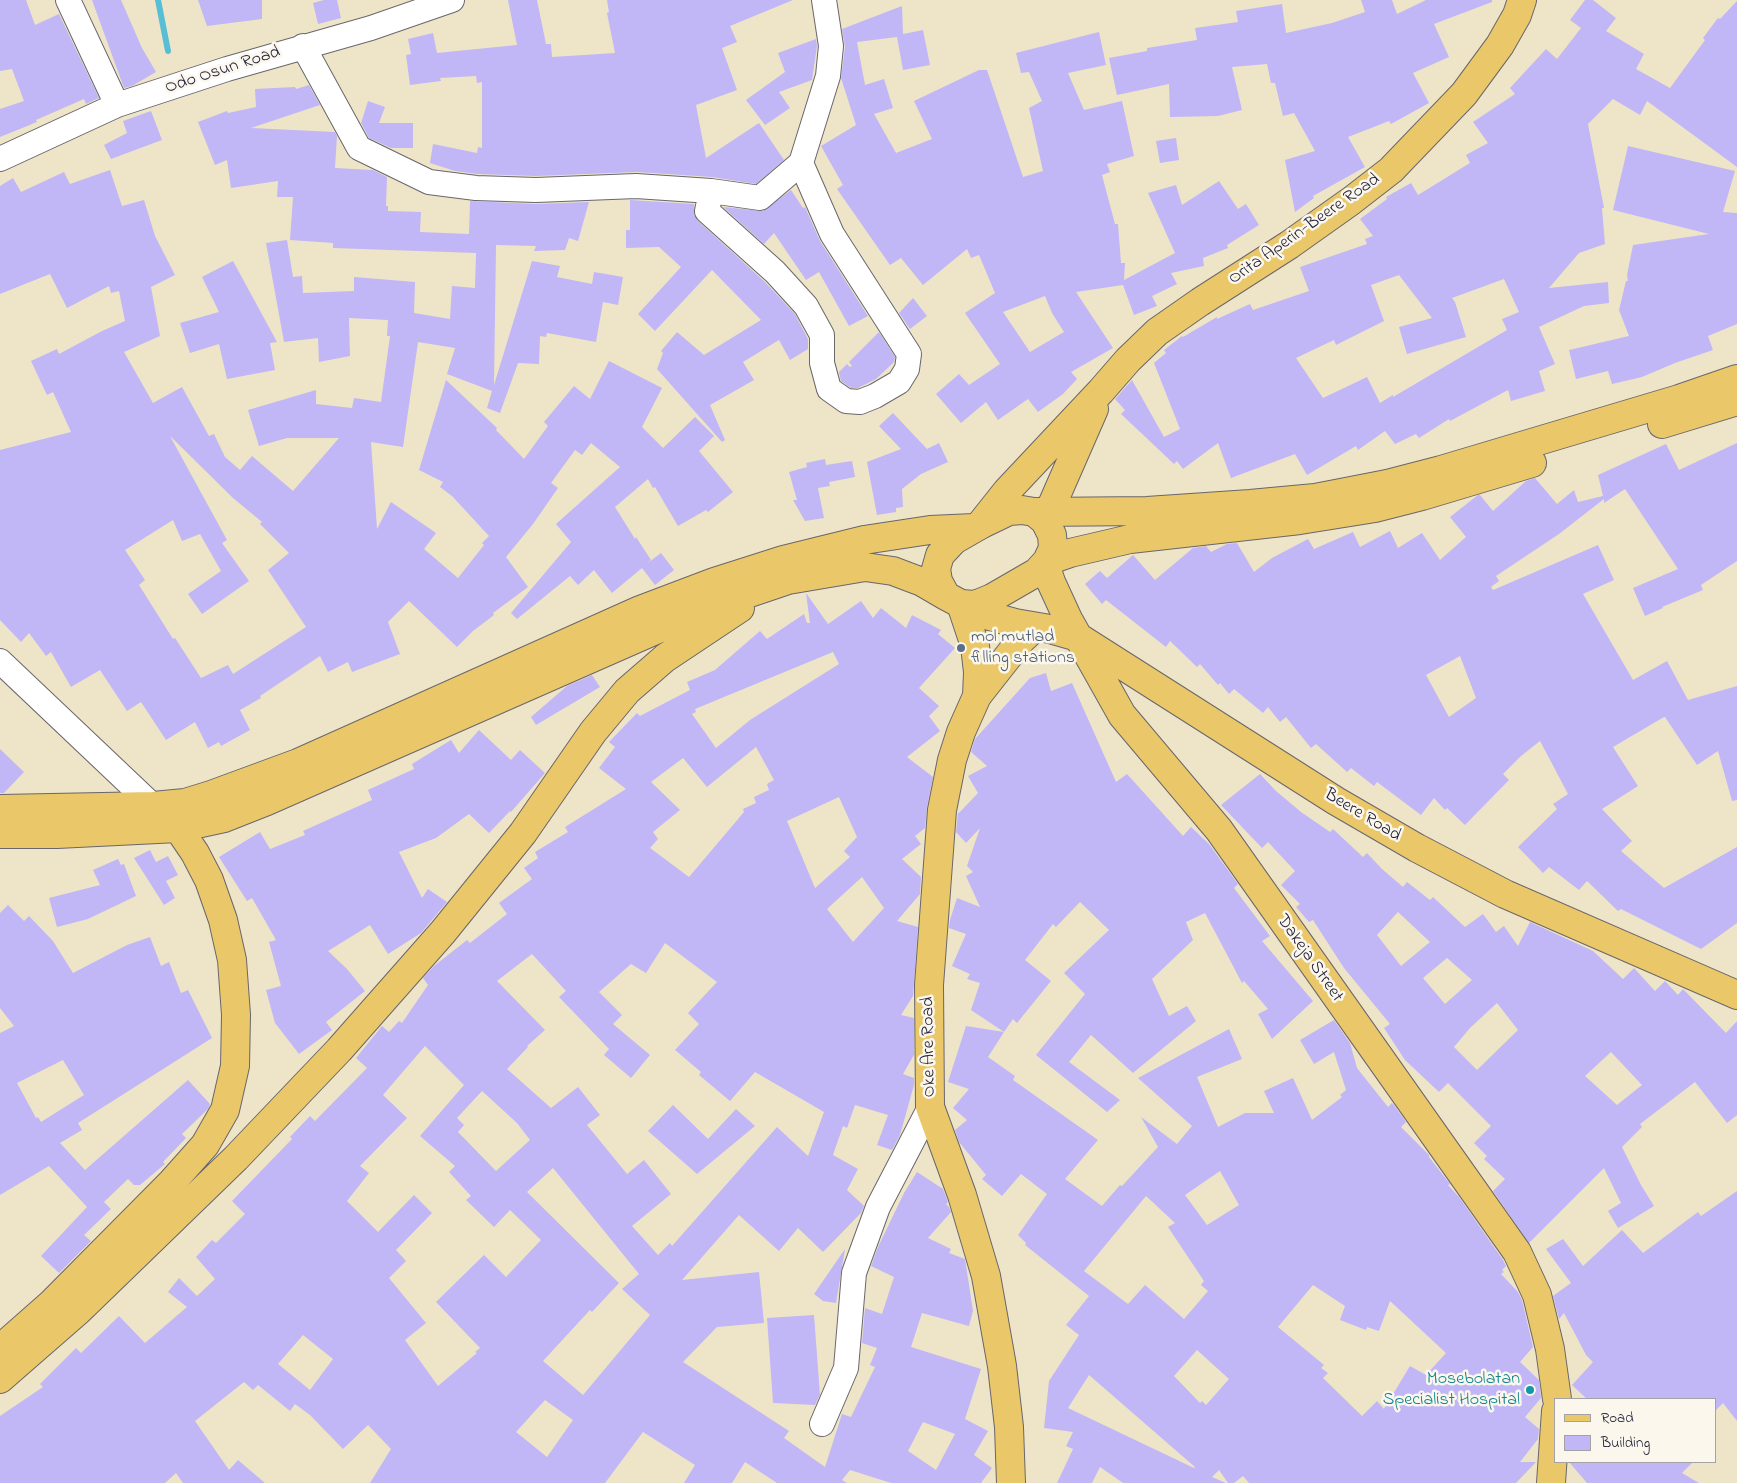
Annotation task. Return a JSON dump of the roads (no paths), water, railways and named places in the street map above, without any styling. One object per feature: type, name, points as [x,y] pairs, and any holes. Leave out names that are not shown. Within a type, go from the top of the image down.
[{"type":"main road","name":"Orita Aperin-Beere Road","points":[[977,526],[1123,365],[1157,332],[1351,202],[1391,170],[1464,94],[1500,45],[1517,15],[1522,0]]},
{"type":"main road","points":[[1046,562],[1070,553],[1130,539],[1309,519],[1375,508],[1422,496],[1500,462],[1737,379]]},
{"type":"main road","name":"Orita Aperin-Beere Road","points":[[1043,515],[1101,391]]},
{"type":"main road","points":[[1043,515],[1052,535],[1053,548],[1038,572],[992,598],[975,605],[958,602],[938,581],[936,568],[940,555],[954,540],[977,526],[1009,511],[1022,510],[1043,515],[1147,511],[1315,498],[1500,462],[1737,401]]},
{"type":"main road","points":[[0,834],[178,828],[224,818],[267,801],[864,540],[930,530],[977,526]]},
{"type":"main road","name":"Beere Road","points":[[1046,562],[1051,582],[1078,637],[1336,801],[1417,848],[1505,894],[1737,995]]},
{"type":"main road","points":[[0,809],[153,806],[184,803],[261,778],[298,763],[640,610],[714,582],[865,568],[900,574],[922,582],[986,615],[1078,637]]},
{"type":"main road","points":[[0,1349],[51,1304],[98,1275],[236,1158],[339,1050],[443,932],[523,833],[593,732],[627,691],[665,658],[782,575]]},
{"type":"main road","name":"Oke Are Road","points":[[958,602],[975,646],[978,672],[977,696]]},
{"type":"main road","name":"Oke Are Road","points":[[1011,1483],[1009,1427],[1002,1366],[986,1276],[962,1195],[930,1107],[929,985],[942,810],[952,760],[977,696],[1021,640],[1036,627]]},
{"type":"main road","name":"Dakeja Street","points":[[1078,637],[1122,715],[1219,830],[1517,1252],[1538,1295],[1550,1349],[1557,1398]]},
{"type":"main road","points":[[0,1378],[65,1323],[98,1275],[172,1182],[205,1145],[226,1110],[235,1066],[235,1006],[232,960],[223,920],[209,880],[196,853],[178,828],[153,806]]},
{"type":"main road","points":[[1551,1483],[1554,1440]]},
{"type":"street","points":[[68,0],[118,106]]},
{"type":"street","name":"Odo Osun Road","points":[[0,159],[118,106],[227,69],[371,28],[452,0]]},
{"type":"street","points":[[303,46],[359,148],[430,182],[476,188],[536,190],[636,186],[711,191],[760,198],[801,163],[828,76],[831,46],[824,0]]},
{"type":"street","points":[[711,191],[707,212],[775,272],[806,306],[822,335],[822,363],[829,389],[846,401],[860,402],[875,396],[899,382],[907,369],[909,354],[832,234],[801,163]]},
{"type":"street","points":[[0,661],[153,806]]},
{"type":"street","points":[[822,1424],[846,1368],[854,1273],[878,1207],[930,1107]]},
{"type":"waterway","points":[[158,0],[168,51]]},
{"type":"place","name":"mol mutlad filling stations","points":[[961,648]]},
{"type":"place","name":"Mosebolatan Specialist Hospital","points":[[1530,1390]]}]
